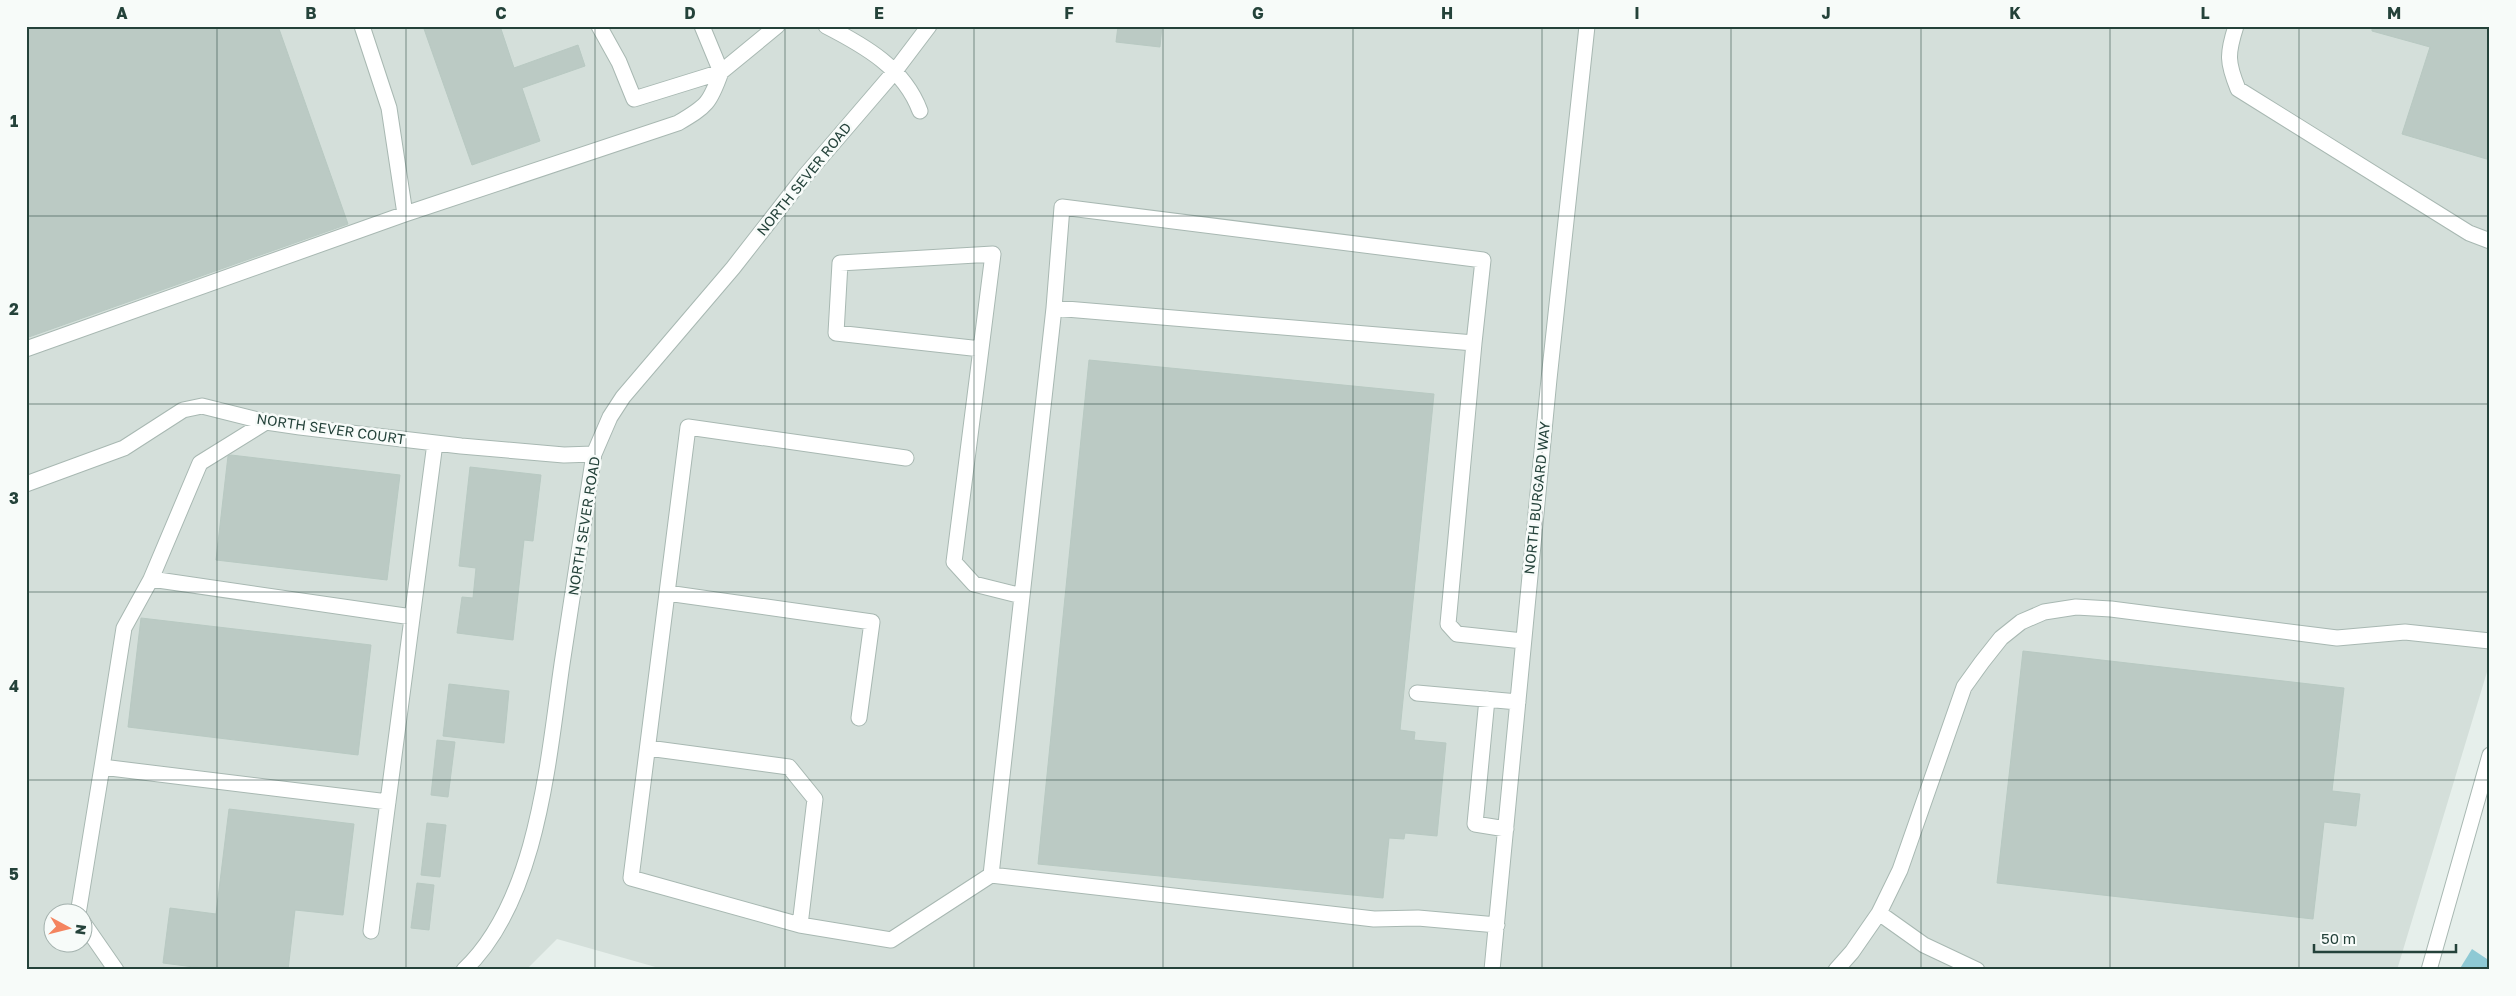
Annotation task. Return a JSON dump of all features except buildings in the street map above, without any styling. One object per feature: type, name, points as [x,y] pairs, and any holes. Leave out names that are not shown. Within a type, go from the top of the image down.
[{"type":"street","points":[[362,26],[388,108],[404,214]]},
{"type":"street","points":[[599,26],[619,62],[634,99],[721,72],[777,26]]},
{"type":"street","points":[[26,349],[404,214],[678,123],[704,108],[714,94],[721,72],[702,26]]},
{"type":"street","points":[[826,26],[859,44],[895,71],[915,99],[920,111]]},
{"type":"street","name":"NORTH SEVER ROAD","points":[[464,970],[479,954],[501,922],[519,883],[529,851],[545,778],[594,454],[610,417],[623,397],[733,268],[804,177],[895,71],[929,26]]},
{"type":"street","name":"NORTH BURGARD WAY","points":[[1492,970],[1523,641],[1587,26]]},
{"type":"street","points":[[2236,26],[2230,46],[2229,66],[2238,89],[2445,219],[2469,233],[2490,241]]},
{"type":"street","points":[[991,875],[1054,308],[1062,208],[1483,260],[1448,624],[1457,634],[1523,641]]},
{"type":"street","points":[[981,349],[836,332],[840,263],[993,254],[981,349],[954,562],[974,584],[1022,596]]},
{"type":"street","points":[[1054,308],[1474,343]]},
{"type":"street","name":"NORTH SEVER COURT","points":[[26,484],[124,448],[182,410],[202,406],[266,422],[435,443],[564,454],[594,454]]},
{"type":"street","points":[[80,904],[124,628],[151,579],[200,462],[266,422]]},
{"type":"street","points":[[906,458],[688,428],[631,878],[800,925],[891,940],[991,875],[1374,919],[1418,918],[1497,925]]},
{"type":"street","points":[[371,931],[435,443]]},
{"type":"street","points":[[151,579],[412,617]]},
{"type":"street","points":[[667,593],[872,622],[859,718]]},
{"type":"street","points":[[1836,970],[1852,952],[1879,913],[1900,870],[1964,687],[2001,638],[2021,622],[2044,612],[2076,607],[2111,609],[2337,638],[2404,632],[2490,641]]},
{"type":"street","points":[[1417,693],[1518,702]]},
{"type":"street","points":[[1487,699],[1475,824],[1506,829]]},
{"type":"street","points":[[648,748],[789,767],[815,799],[800,925]]},
{"type":"street","points":[[2429,970],[2490,755]]},
{"type":"street","points":[[102,768],[388,802]]},
{"type":"street","points":[[1879,913],[1924,945],[1977,970]]},
{"type":"street","points":[[92,935],[116,970]]},
{"type":"shaded area","points":[[26,26],[2490,26],[2490,662],[2397,970],[666,970],[557,939],[526,970],[26,970]]},
{"type":"water","points":[[2472,949],[2490,961],[2490,970],[2459,970]]}]
